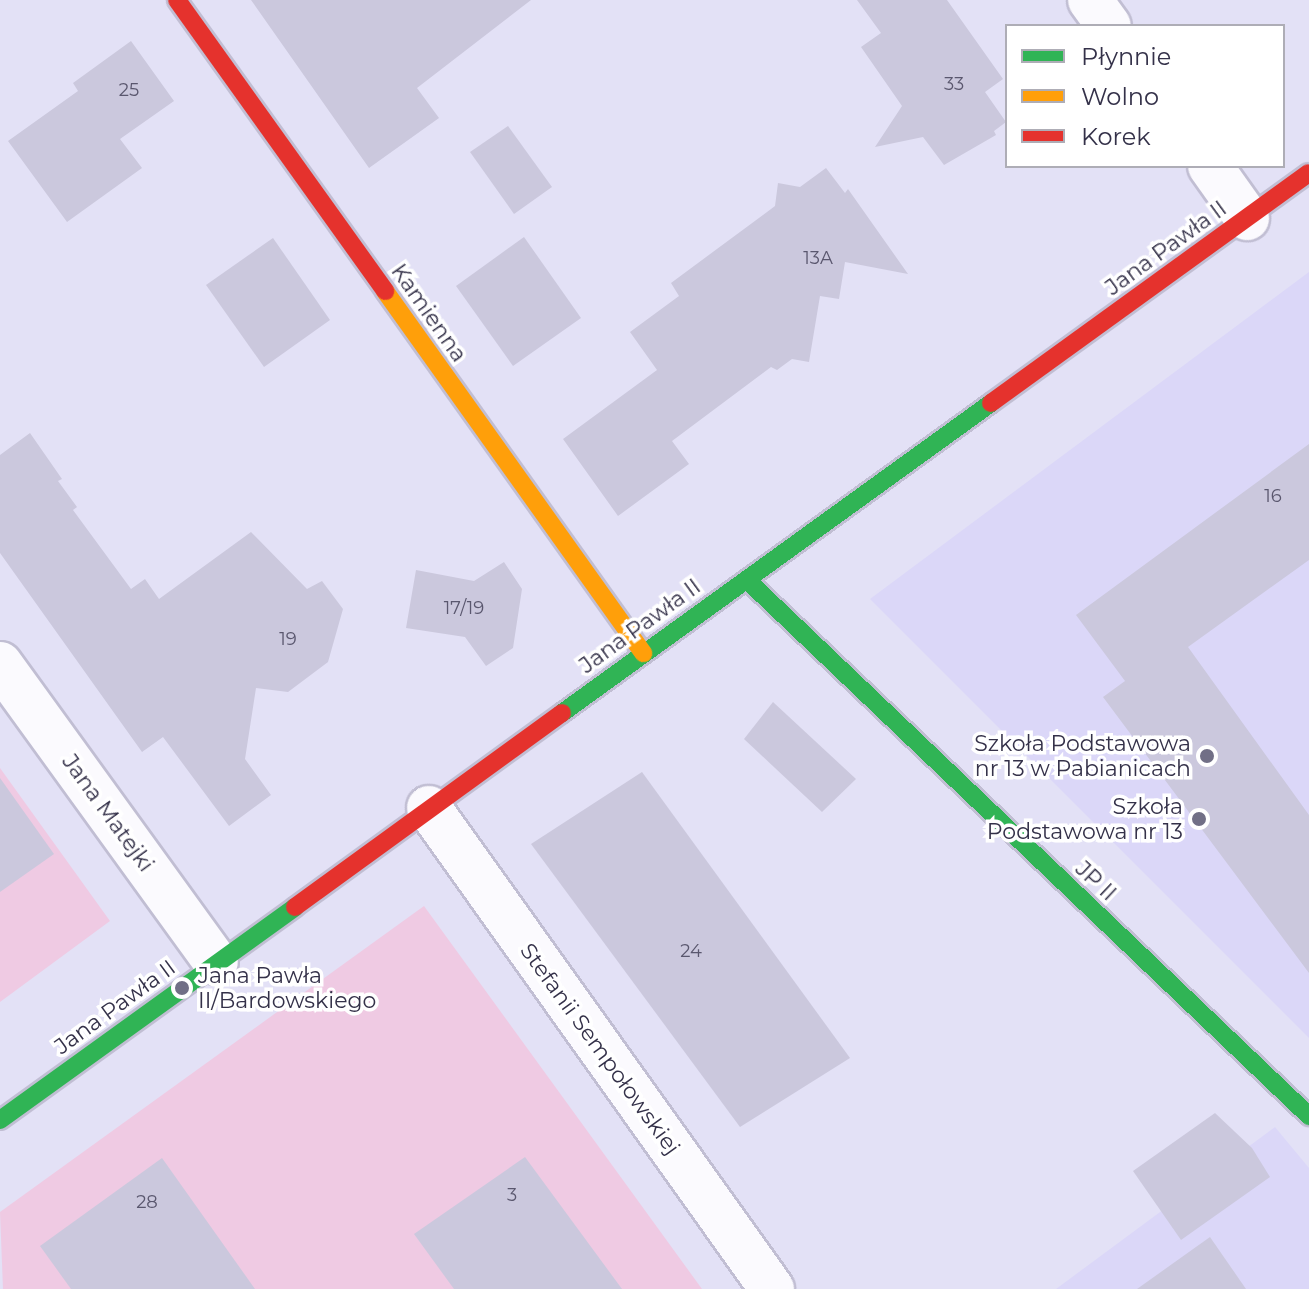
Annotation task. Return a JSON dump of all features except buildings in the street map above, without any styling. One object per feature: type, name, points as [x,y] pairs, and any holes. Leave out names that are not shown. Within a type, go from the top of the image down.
[{"type":"street","name":"Kamienna","points":[[177,0],[643,653]]},
{"type":"street","points":[[1090,0],[1108,24]]},
{"type":"street","points":[[1211,168],[1247,218]]},
{"type":"street","name":"Jana Pawła II","points":[[0,1120],[1309,173]]},
{"type":"street","name":"JP II","points":[[747,580],[1309,1116]]},
{"type":"street","name":"Jana Matejki","points":[[0,664],[216,962]]},
{"type":"street","name":"Stefanii Sempołowskiej","points":[[429,808],[772,1289]]},
{"type":"shaded area","name":"Szkoła Podstawowa nr 13","points":[[1309,272],[1309,1038],[870,599]]},
{"type":"shaded area","points":[[0,768],[110,921],[0,1002]]},
{"type":"shaded area","points":[[424,906],[702,1289],[3,1289],[0,1212]]},
{"type":"shaded area","points":[[1275,1127],[1309,1168],[1309,1289],[1056,1289]]},
{"type":"traffic: fast","points":[[562,713],[991,403]]},
{"type":"traffic: fast","points":[[747,580],[1309,1116]]},
{"type":"traffic: fast","points":[[0,1120],[295,907]]},
{"type":"traffic: slow","points":[[385,291],[643,653]]},
{"type":"traffic: jam","points":[[177,0],[385,291]]},
{"type":"traffic: jam","points":[[991,403],[1309,173]]},
{"type":"traffic: jam","points":[[295,907],[562,713]]},
{"type":"place","name":"Szkoła Podstawowa nr 13 w Pabianicach","points":[[1207,756]]},
{"type":"place","name":"Szkoła Podstawowa nr 13","points":[[1199,819]]},
{"type":"place","name":"Jana Pawła II/Bardowskiego","points":[[182,988]]}]
